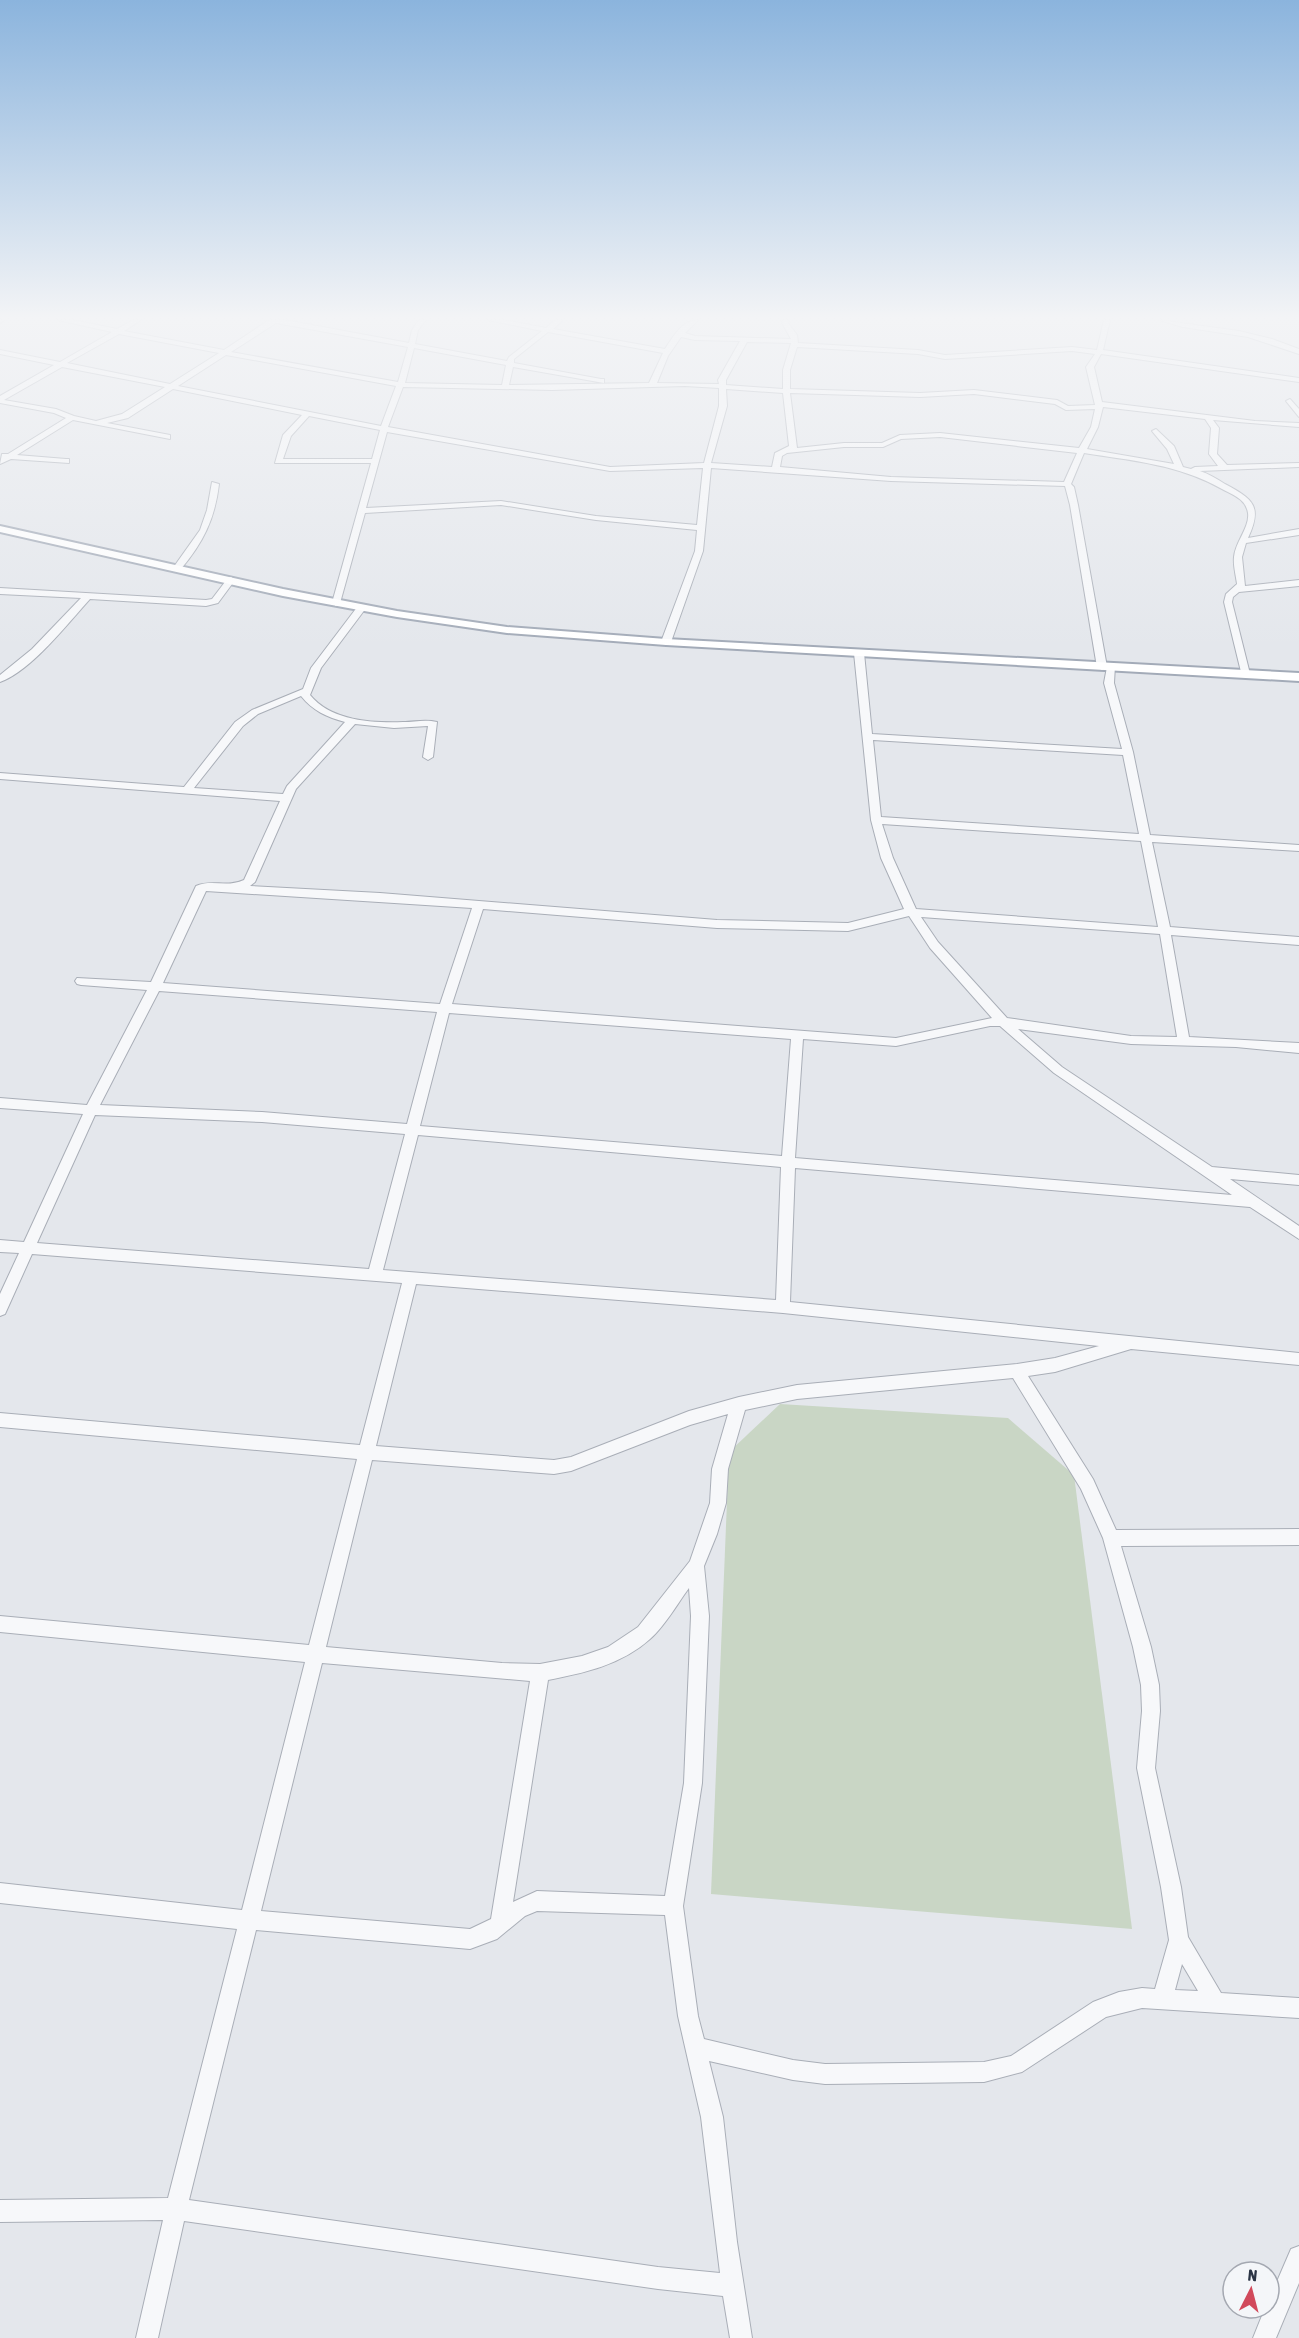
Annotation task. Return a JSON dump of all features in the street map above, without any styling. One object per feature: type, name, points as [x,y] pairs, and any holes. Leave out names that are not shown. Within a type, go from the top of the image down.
[{"type":"main road","points":[[0,529],[336,603],[456,624],[666,642],[1299,677]]},
{"type":"street","points":[[0,462],[4,456],[52,429]]},
{"type":"street","points":[[127,429],[167,437]]},
{"type":"street","points":[[293,429],[287,435],[278,460],[375,461]]},
{"type":"street","points":[[336,603],[384,429]]},
{"type":"street","points":[[385,429],[610,469],[707,465],[891,479],[1067,484]]},
{"type":"street","points":[[666,642],[692,575],[702,528],[707,465],[717,429]]},
{"type":"street","points":[[775,471],[778,455],[793,447],[791,429]]},
{"type":"street","points":[[1091,429],[1083,451],[1070,468],[1067,484],[1074,505],[1107,667],[1108,683],[1128,753],[1165,932],[1184,1043]]},
{"type":"street","points":[[1215,429],[1211,451],[1223,466]]},
{"type":"street","points":[[1156,431],[1171,448],[1183,468]]},
{"type":"street","points":[[784,451],[844,445],[879,445],[900,437],[939,432],[1083,451],[1183,468],[1214,480],[1245,498],[1252,513],[1238,557],[1242,585],[1229,596],[1228,602],[1245,674]]},
{"type":"street","points":[[4,456],[66,461]]},
{"type":"street","points":[[1183,468],[1299,465]]},
{"type":"street","points":[[177,568],[201,538],[210,518],[215,484]]},
{"type":"street","points":[[361,512],[501,503],[596,518],[702,528]]},
{"type":"street","points":[[1242,541],[1298,532]]},
{"type":"street","points":[[0,591],[207,603],[215,601],[231,580]]},
{"type":"street","points":[[1237,590],[1299,584]]},
{"type":"street","points":[[0,679],[34,654],[87,597]]},
{"type":"street","points":[[361,608],[316,668],[305,696],[313,705],[352,721],[433,724],[428,757]]},
{"type":"street","points":[[859,653],[876,820],[887,858],[911,912],[934,945],[1003,1022],[1058,1070],[1299,1233]]},
{"type":"street","points":[[187,789],[239,723],[255,712],[306,691]]},
{"type":"street","points":[[235,889],[249,882],[297,780],[325,753],[352,721]]},
{"type":"street","points":[[867,737],[1128,753]]},
{"type":"street","points":[[0,776],[287,798]]},
{"type":"street","points":[[876,820],[1299,848]]},
{"type":"street","points":[[249,882],[259,891]]},
{"type":"street","points":[[0,1310],[91,1110],[155,987],[200,889],[204,887],[717,924],[848,927],[860,926],[888,915],[911,912],[1299,941]]},
{"type":"street","points":[[374,1276],[444,1010],[478,905]]},
{"type":"street","points":[[81,981],[444,1010],[896,1042],[990,1022],[1003,1022],[1131,1040],[1236,1043],[1299,1048]]},
{"type":"street","points":[[783,1307],[788,1163],[797,1035]]},
{"type":"street","points":[[0,1103],[91,1110],[262,1117],[1253,1202]]},
{"type":"street","points":[[1207,1172],[1299,1180]]},
{"type":"street","points":[[0,1246],[783,1307],[1299,1359]]},
{"type":"street","points":[[147,2338],[176,2209],[410,1279]]},
{"type":"street","points":[[0,1420],[554,1467],[571,1464],[689,1418],[739,1404],[797,1392],[1017,1371],[1055,1365],[1131,1343]]},
{"type":"street","points":[[1017,1371],[1087,1484],[1111,1538],[1142,1647],[1150,1685],[1151,1711],[1146,1768],[1171,1887],[1179,1940],[1216,2003]]},
{"type":"street","points":[[0,1624],[502,1672],[540,1673],[582,1665],[612,1654],[644,1633],[696,1566],[718,1503],[720,1469],[739,1404]]},
{"type":"street","points":[[1111,1538],[1299,1537]]},
{"type":"street","points":[[696,1566],[700,1616],[693,1783],[673,1906],[688,2016],[712,2117],[726,2242],[741,2338]]},
{"type":"street","points":[[500,1925],[540,1673]]},
{"type":"street","points":[[0,1893],[248,1920],[470,1939],[487,1936],[524,1904],[537,1900],[673,1906]]},
{"type":"street","points":[[1162,1999],[1179,1940]]},
{"type":"street","points":[[695,2047],[793,2070],[825,2074],[984,2072],[1015,2065],[1100,2009],[1119,2002],[1142,1998],[1299,2008]]},
{"type":"street","points":[[0,2211],[176,2209],[657,2278],[733,2286]]},
{"type":"street","points":[[1264,2338],[1299,2257]]},
{"type":"green space","points":[[780,1404],[1008,1418],[1074,1475],[1132,1929],[711,1894],[729,1452]]}]
